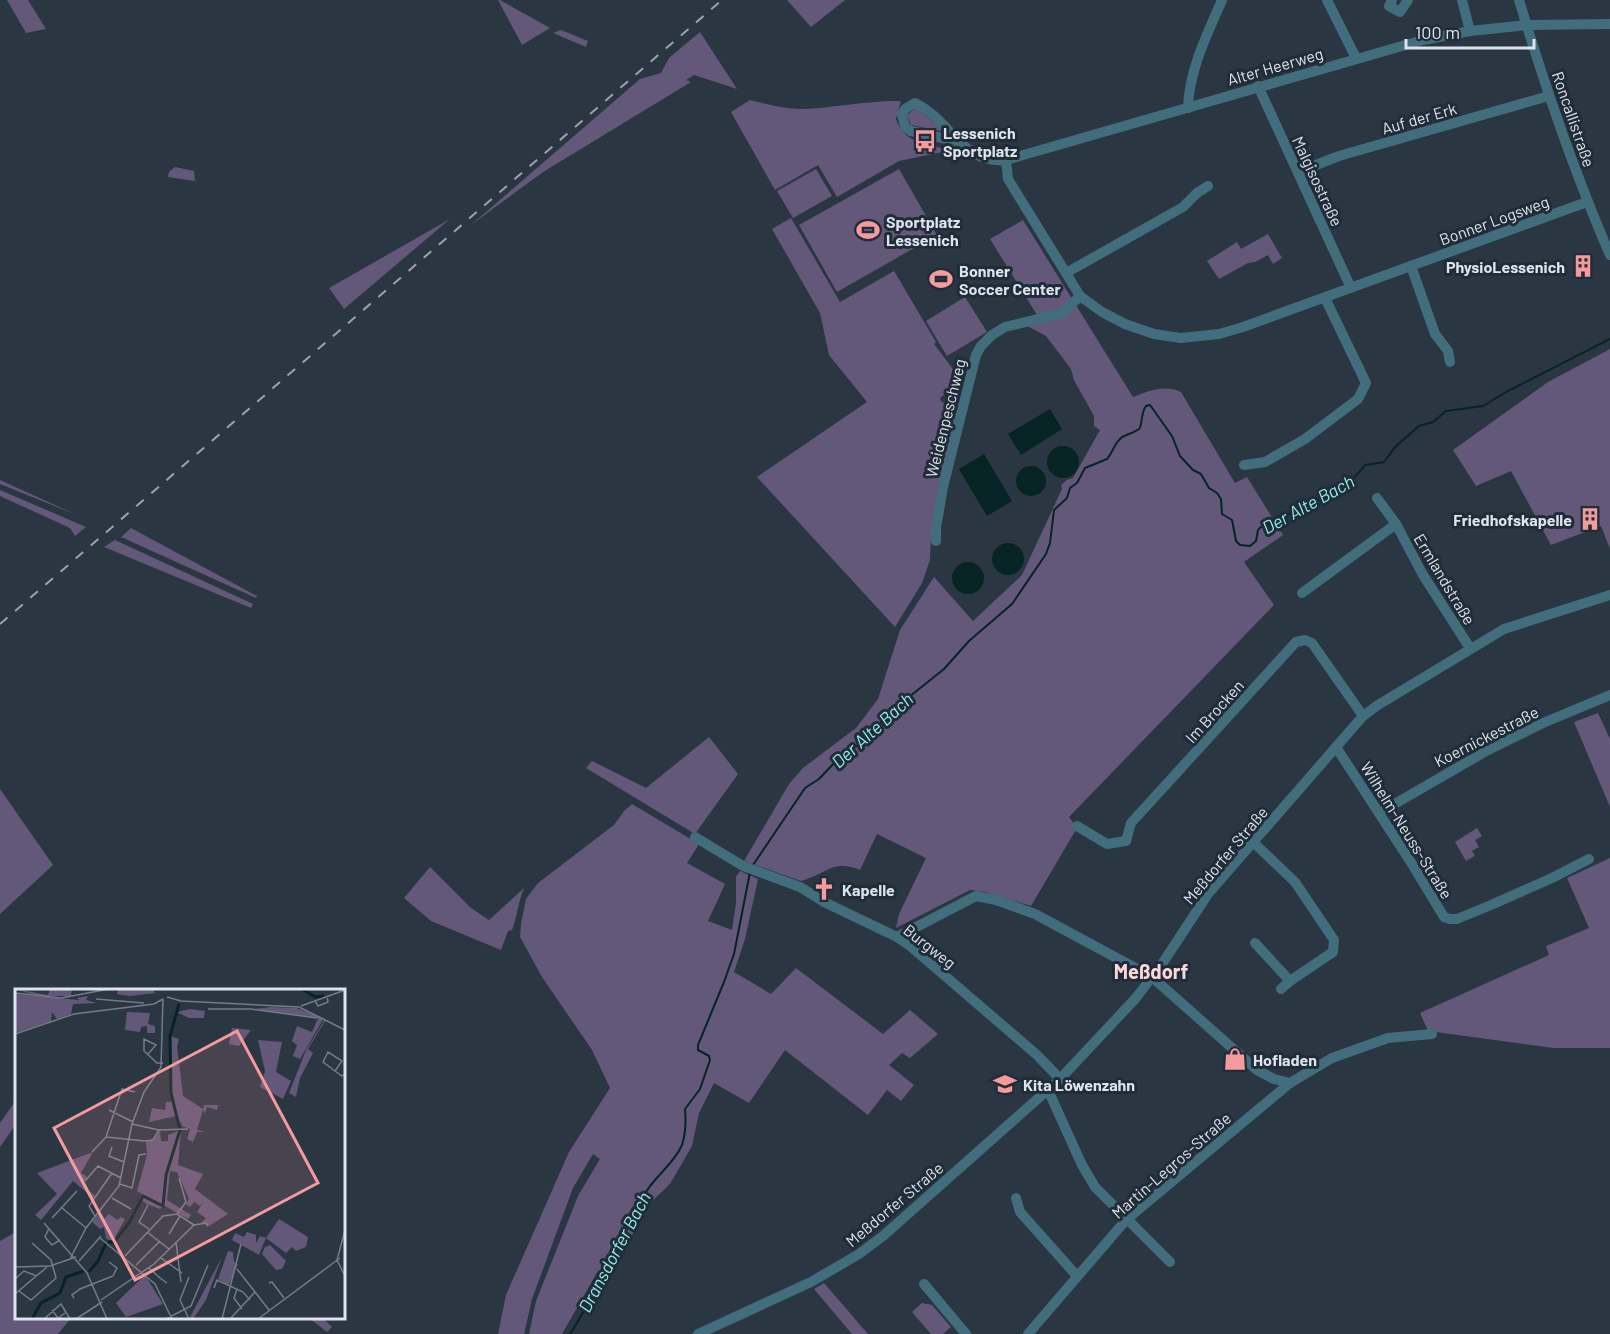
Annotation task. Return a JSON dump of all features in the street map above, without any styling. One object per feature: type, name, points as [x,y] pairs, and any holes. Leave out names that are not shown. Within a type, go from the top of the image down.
[{"type":"street","points":[[1188,108],[1188,87],[1221,0]]},
{"type":"street","points":[[1327,0],[1356,58]]},
{"type":"street","points":[[1392,0],[1389,6],[1400,12],[1408,0]]},
{"type":"street","points":[[1462,0],[1470,31]]},
{"type":"street","name":"Roncallistraße","points":[[1519,0],[1549,96],[1587,202],[1610,255]]},
{"type":"street","name":"Alter Heerweg","points":[[960,141],[911,131],[905,126],[902,114],[905,109],[915,103],[922,106],[937,116],[972,153],[994,161],[1006,160],[1423,40],[1470,31],[1527,25],[1610,24]]},
{"type":"street","name":"Malgisostraße","points":[[1258,86],[1351,288]]},
{"type":"street","name":"Auf der Erk","points":[[1298,172],[1339,156],[1549,96]]},
{"type":"street","name":"Bonner Logsweg","points":[[1006,160],[1008,179],[1080,296],[1102,312],[1125,324],[1154,334],[1181,338],[1219,334],[1325,298],[1587,202]]},
{"type":"street","points":[[1066,273],[1120,245],[1183,207],[1208,186]]},
{"type":"street","points":[[1411,266],[1435,334],[1448,351],[1450,362]]},
{"type":"street","name":"Weidenpeschweg","points":[[936,541],[943,487],[976,355],[981,346],[992,334],[1005,327],[1062,313],[1080,296]]},
{"type":"street","points":[[1244,465],[1265,462],[1305,439],[1358,399],[1366,383],[1325,298]]},
{"type":"street","name":"Ermlandstraße","points":[[1377,498],[1396,524],[1423,575],[1470,648]]},
{"type":"street","name":"Ermlandstraße","points":[[1302,593],[1396,524]]},
{"type":"street","name":"Meßdorfer Straße","points":[[698,1334],[811,1282],[859,1254],[909,1213],[1060,1079],[1135,999],[1209,894],[1363,716],[1504,629],[1610,595]]},
{"type":"street","name":"Im Brocken","points":[[1077,826],[1107,844],[1126,841],[1131,823],[1296,642],[1305,640],[1312,643],[1363,716]]},
{"type":"street","name":"Koernickestraße","points":[[1379,813],[1488,750],[1543,723],[1610,695]]},
{"type":"street","name":"Wilhelm-Neuss-Straße","points":[[1336,747],[1444,917],[1450,920],[1491,905],[1589,859]]},
{"type":"street","name":"Burgweg","points":[[695,837],[743,866],[800,886],[824,902],[897,937],[1037,1055],[1060,1079]]},
{"type":"street","points":[[1254,843],[1296,882],[1334,940],[1332,952],[1281,989]]},
{"type":"street","points":[[897,937],[976,896],[1035,914],[1152,977],[1257,1070],[1290,1083]]},
{"type":"street","points":[[1255,943],[1290,981]]},
{"type":"street","name":"Martin-Legros-Straße","points":[[1028,1334],[1126,1220],[1290,1083],[1332,1058],[1388,1038],[1432,1034]]},
{"type":"street","points":[[1048,1090],[1082,1165],[1095,1187],[1170,1262]]},
{"type":"street","points":[[1016,1198],[1020,1212],[1077,1276]]},
{"type":"street","points":[[924,1284],[966,1334]]},
{"type":"shaded area","points":[[7,0],[28,0],[46,29],[26,33]]},
{"type":"shaded area","points":[[498,0],[500,0],[550,28],[522,45]]},
{"type":"shaded area","points":[[787,0],[845,0],[811,27]]},
{"type":"shaded area","points":[[561,30],[588,41],[586,47],[553,33]]},
{"type":"shaded area","points":[[700,32],[737,89],[694,75],[686,80],[691,82],[543,172],[471,225],[640,79],[661,73],[669,58]]},
{"type":"shaded area","points":[[750,100],[801,109],[901,101],[896,119],[905,134],[926,145],[952,150],[899,161],[837,197],[818,165],[775,190],[731,112]]},
{"type":"shaded area","points":[[918,109],[945,132],[911,125],[907,115]]},
{"type":"shaded area","points":[[175,167],[194,171],[195,181],[168,177],[169,172]]},
{"type":"shaded area","points":[[816,169],[832,196],[793,218],[777,191]]},
{"type":"shaded area","name":"Sportplatz Lessenich","points":[[899,169],[937,235],[837,292],[799,225]]},
{"type":"shaded area","points":[[791,218],[840,302],[894,271],[936,342],[934,344],[962,381],[940,398],[954,409],[957,418],[931,538],[930,560],[922,583],[895,627],[757,477],[867,402],[829,355],[820,313],[772,229]]},
{"type":"shaded area","points":[[450,219],[344,309],[329,288]]},
{"type":"shaded area","points":[[1023,220],[1133,397],[1163,388],[1181,392],[1235,483],[1247,477],[1283,535],[1244,562],[1274,605],[1069,817],[1077,828],[1031,906],[985,892],[970,890],[896,928],[899,914],[926,858],[877,834],[860,870],[843,866],[836,867],[801,881],[744,861],[789,784],[803,768],[856,728],[878,699],[900,630],[934,577],[973,621],[1022,575],[1062,489],[1061,485],[1073,478],[1100,430],[1094,426],[1094,416],[1074,380],[1071,369],[1046,336],[1029,327],[1037,315],[990,239]]},
{"type":"shaded area","points":[[1268,234],[1282,258],[1273,264],[1268,255],[1219,279],[1207,261],[1237,242],[1241,249]]},
{"type":"shaded area","points":[[965,297],[987,332],[947,356],[926,321]]},
{"type":"shaded area","points":[[1610,349],[1610,549],[1601,526],[1551,545],[1511,471],[1476,486],[1453,450],[1548,382]]},
{"type":"shaded area","points":[[1050,409],[1062,429],[1021,455],[1008,434]]},
{"type":"shaded area","points":[[1063,446],[1074,451],[1079,462],[1074,473],[1063,478],[1052,473],[1047,462],[1052,451]]},
{"type":"shaded area","points":[[984,454],[1012,501],[987,516],[959,469]]},
{"type":"shaded area","points":[[1031,466],[1042,470],[1046,481],[1042,492],[1031,496],[1020,492],[1016,481],[1020,470]]},
{"type":"shaded area","points":[[0,480],[77,515],[0,484]]},
{"type":"shaded area","points":[[0,490],[86,527],[75,536],[70,528],[0,496]]},
{"type":"shaded area","points":[[131,528],[257,596],[256,598],[121,537]]},
{"type":"shaded area","points":[[115,540],[253,604],[251,608],[104,547]]},
{"type":"shaded area","points":[[1008,543],[1019,548],[1024,559],[1019,570],[1008,575],[997,570],[992,559],[997,548]]},
{"type":"shaded area","points":[[968,562],[979,567],[984,578],[979,589],[968,594],[957,589],[952,578],[957,567]]},
{"type":"shaded area","points":[[1598,713],[1610,739],[1610,807],[1574,722]]},
{"type":"shaded area","points":[[709,737],[738,774],[695,834],[586,768],[592,761],[646,788]]},
{"type":"shaded area","points":[[0,789],[53,865],[0,914]]},
{"type":"shaded area","points":[[632,804],[699,844],[687,863],[725,884],[708,921],[732,930],[736,903],[736,877],[740,871],[758,879],[745,939],[734,972],[771,994],[796,968],[883,1034],[910,1010],[938,1034],[910,1058],[902,1053],[889,1065],[914,1085],[901,1101],[887,1090],[868,1115],[785,1050],[749,1103],[714,1083],[699,1113],[692,1146],[670,1184],[649,1204],[610,1278],[598,1271],[562,1334],[529,1334],[536,1301],[578,1196],[600,1159],[593,1154],[573,1188],[532,1299],[524,1334],[498,1334],[506,1295],[569,1152],[610,1088],[592,1050],[542,977],[520,937],[526,899],[538,883],[614,825]]},
{"type":"shaded area","points":[[1477,828],[1482,836],[1475,840],[1479,847],[1472,851],[1475,856],[1466,861],[1455,842]]},
{"type":"shaded area","points":[[1610,858],[1610,1048],[1554,1048],[1428,1031],[1420,1013],[1549,955],[1546,946],[1589,928],[1567,878]]},
{"type":"shaded area","points":[[430,867],[471,908],[489,920],[524,888],[512,930],[508,931],[501,950],[431,921],[404,898]]},
{"type":"shaded area","points":[[15,1101],[15,1125],[0,1147],[0,1123]]},
{"type":"shaded area","points":[[15,1233],[15,1319],[70,1319],[58,1334],[0,1334],[0,1241]]},
{"type":"shaded area","points":[[824,1283],[868,1334],[852,1334],[814,1289]]},
{"type":"shaded area","points":[[922,1303],[932,1305],[951,1327],[943,1334],[931,1334],[912,1312]]},
{"type":"shaded area","points":[[310,1319],[324,1319],[332,1327],[327,1332]]},
{"type":"waterway","name":"Der Alte Bach","points":[[753,865],[805,788],[865,740],[889,713],[944,669],[969,641],[1012,604],[1046,554],[1050,543],[1054,510],[1067,498],[1070,488],[1077,483],[1085,468],[1107,459],[1121,438],[1139,429],[1146,406],[1150,405],[1172,436],[1180,456],[1193,470],[1201,474],[1209,488],[1217,493],[1221,499],[1222,514],[1232,520],[1236,541],[1240,545],[1250,546],[1256,541],[1258,530],[1262,526],[1275,525],[1283,515],[1314,505],[1327,489],[1349,481],[1365,465],[1384,462],[1395,447],[1419,426],[1433,422],[1446,411],[1483,406],[1610,339]]},
{"type":"waterway","name":"Dransdorfer Bach","points":[[570,1334],[646,1192],[679,1152],[682,1145],[685,1109],[700,1089],[710,1060],[709,1056],[698,1050],[698,1045],[734,954],[750,872]]},
{"type":"railway","points":[[0,624],[722,0]]},
{"type":"place","name":"Lessenich Sportplatz","points":[[925,141]]},
{"type":"place","name":"Sportplatz Lessenich","points":[[868,230]]},
{"type":"place","name":"PhysioLessenich","points":[[1583,266]]},
{"type":"place","name":"Bonner Soccer Center","points":[[941,279]]},
{"type":"place","name":"Friedhofskapelle","points":[[1590,519]]},
{"type":"place","name":"Kapelle","points":[[824,889]]},
{"type":"place","name":"Hofladen","points":[[1235,1059]]},
{"type":"place","name":"Kita Löwenzahn","points":[[1005,1084]]},
{"type":"district","name":"Meßdorf","points":[[1151,971]]}]
